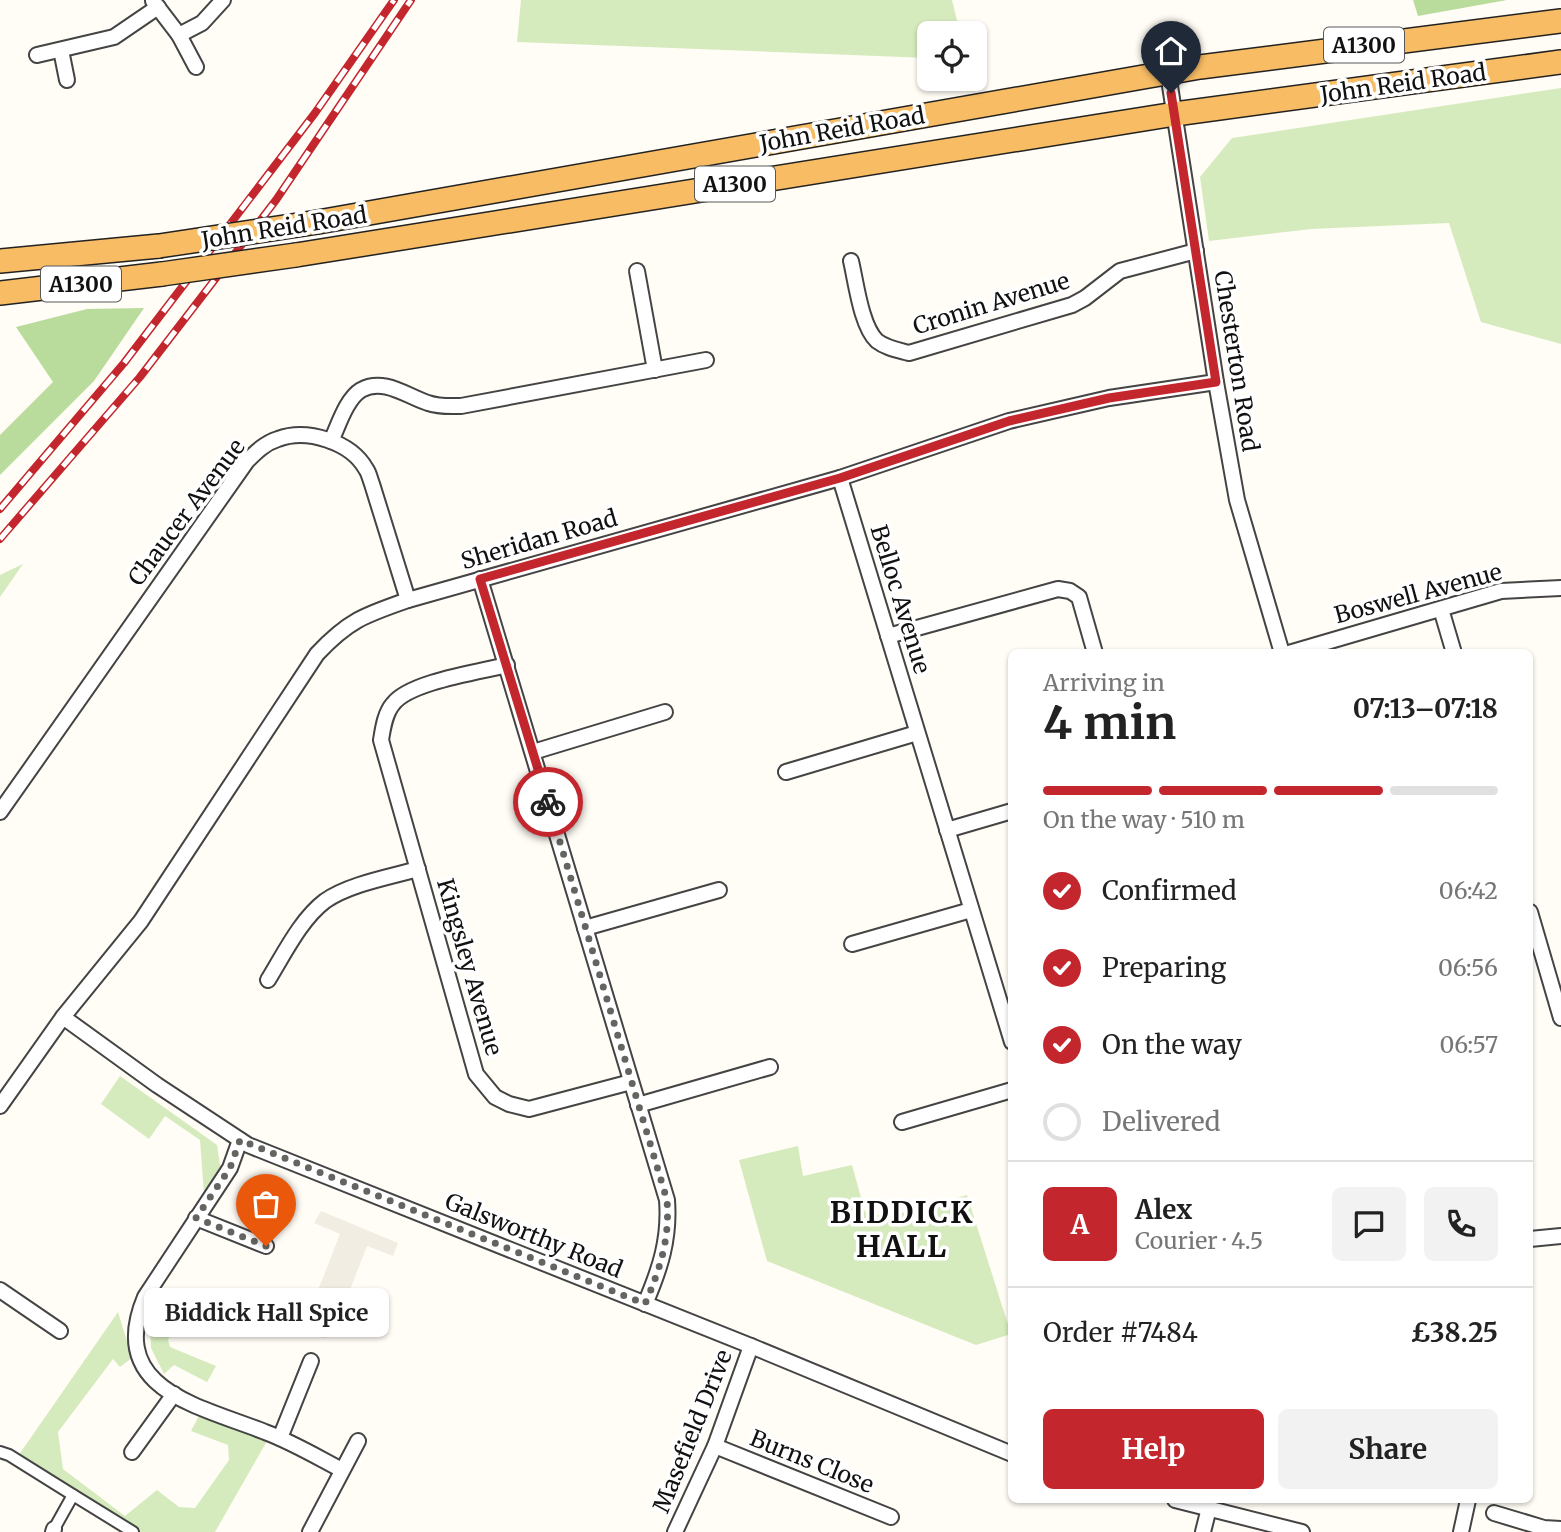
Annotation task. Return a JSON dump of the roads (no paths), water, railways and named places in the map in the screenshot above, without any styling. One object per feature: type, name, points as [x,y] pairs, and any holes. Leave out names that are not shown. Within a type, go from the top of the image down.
[{"type":"highway","name":"John Reid Road","points":[[0,261],[159,246],[318,222],[1168,73],[1561,21]]},
{"type":"highway","name":"John Reid Road","points":[[0,293],[296,255],[1175,114],[1561,62]]},
{"type":"street","points":[[179,35],[202,23],[223,0]]},
{"type":"street","points":[[37,55],[114,37],[155,4],[179,35],[196,67]]},
{"type":"street","points":[[61,50],[67,80]]},
{"type":"street","name":"Chesterton Road","points":[[1168,73],[1237,500],[1281,649]]},
{"type":"street","name":"Cronin Avenue","points":[[851,261],[868,329],[878,341],[891,349],[909,353],[1072,304],[1085,298],[1120,271],[1196,251]]},
{"type":"street","points":[[637,271],[655,370]]},
{"type":"street","points":[[331,441],[361,390],[394,388],[427,403],[461,407],[706,360]]},
{"type":"street","name":"Sheridan Road","points":[[62,1017],[141,921],[317,654],[337,632],[362,616],[480,579],[840,478],[1009,421],[1109,398],[1216,382]]},
{"type":"street","name":"Chaucer Avenue","points":[[0,812],[247,461],[261,447],[280,438],[302,436],[331,441],[350,451],[366,468],[408,600]]},
{"type":"street","name":"Belloc Avenue","points":[[840,478],[971,910],[1005,997],[1008,1016]]},
{"type":"street","points":[[480,579],[667,1200],[666,1244],[660,1270],[645,1304]]},
{"type":"street","name":"Boswell Avenue","points":[[1303,649],[1501,592],[1561,587]]},
{"type":"street","points":[[888,636],[1058,589],[1070,591],[1079,597],[1094,649]]},
{"type":"street","points":[[1441,609],[1453,649]]},
{"type":"street","name":"Kingsley Avenue","points":[[507,665],[415,688],[393,703],[385,719],[381,740],[477,1074],[495,1097],[529,1109],[631,1082]]},
{"type":"street","points":[[533,752],[665,712]]},
{"type":"street","points":[[786,772],[918,733]]},
{"type":"street","points":[[947,830],[1008,812]]},
{"type":"street","name":"Kingsley Avenue","points":[[268,980],[298,930],[325,901],[357,886],[418,869]]},
{"type":"street","points":[[585,928],[719,890]]},
{"type":"street","points":[[852,944],[971,910]]},
{"type":"street","points":[[1533,922],[1561,1018]]},
{"type":"street","points":[[0,1106],[62,1017]]},
{"type":"street","name":"Galsworthy Road","points":[[62,1017],[240,1140],[1008,1452]]},
{"type":"street","points":[[638,1105],[770,1068]]},
{"type":"street","points":[[902,1122],[1008,1091]]},
{"type":"street","points":[[240,1140],[230,1168],[145,1297],[137,1316],[134,1337],[139,1360],[151,1379],[174,1394],[223,1418],[280,1438],[342,1470]]},
{"type":"street","points":[[196,1218],[266,1246]]},
{"type":"street","points":[[1533,1239],[1561,1236]]},
{"type":"street","points":[[0,1290],[60,1332]]},
{"type":"street","name":"Masefield Drive","points":[[675,1532],[715,1446],[751,1346]]},
{"type":"street","points":[[280,1438],[311,1361]]},
{"type":"street","points":[[132,1452],[174,1394]]},
{"type":"street","points":[[310,1532],[358,1440]]},
{"type":"street","name":"Burns Close","points":[[715,1446],[891,1517]]},
{"type":"street","points":[[0,1452],[133,1532]]},
{"type":"street","points":[[53,1531],[73,1496]]},
{"type":"street","points":[[1188,1503],[1302,1532]]},
{"type":"street","points":[[1461,1532],[1467,1503]]},
{"type":"street","points":[[1203,1532],[1209,1508]]},
{"type":"street","points":[[1494,1513],[1544,1528],[1561,1529]]},
{"type":"railway","points":[[0,509],[124,363],[315,113],[394,0]]},
{"type":"railway","points":[[0,539],[140,377],[276,200],[411,0]]},
{"type":"place","name":"Biddick Hall Spice","points":[[266,1246]]},
{"type":"district","name":"BIDDICK HALL","points":[[902,1229]]}]
